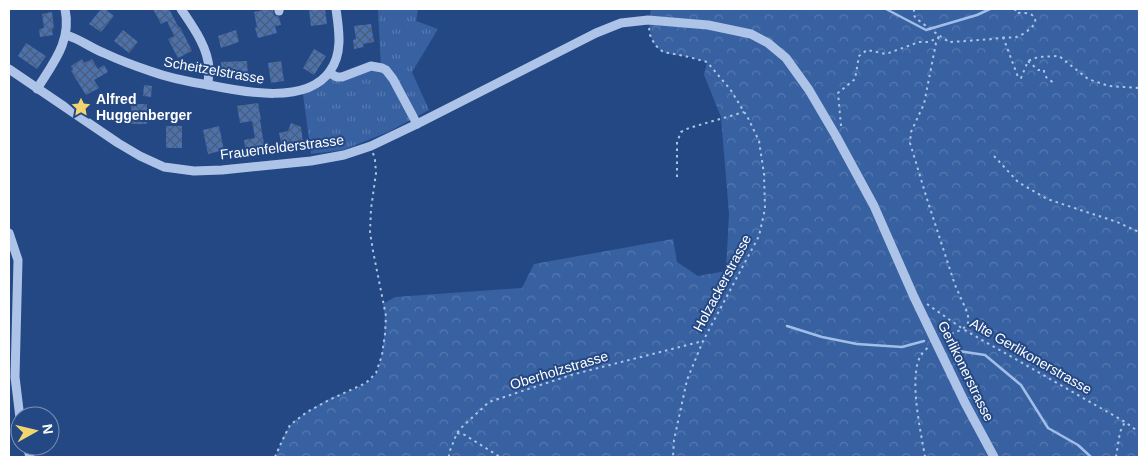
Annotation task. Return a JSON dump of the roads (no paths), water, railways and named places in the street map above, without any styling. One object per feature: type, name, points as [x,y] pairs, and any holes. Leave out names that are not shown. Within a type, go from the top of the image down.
[{"type":"street","points":[[37,89],[58,55],[66,35],[65,9]]},
{"type":"street","points":[[181,9],[202,43],[209,69],[208,85]]},
{"type":"street","points":[[336,9],[340,40],[338,53],[330,73],[342,78],[371,66],[386,70],[417,124]]},
{"type":"street","name":"Frauenfelderstrasse","points":[[9,69],[140,156],[164,167],[194,171],[222,170],[344,155],[370,146],[596,33],[621,23],[648,20]]},
{"type":"street","name":"Gerlikonerstrasse","points":[[648,20],[708,25],[751,34],[768,42],[786,58],[809,90],[874,206],[935,341],[994,457]]},
{"type":"street","name":"Scheitzelstrasse","points":[[66,35],[104,54],[153,72],[237,91],[269,94],[302,90],[318,83],[330,73]]},
{"type":"street","points":[[9,233],[18,260],[15,377],[19,406]]},
{"type":"waterway","points":[[886,9],[926,30],[977,15],[990,9]]},
{"type":"waterway","points":[[787,326],[822,337],[857,344],[902,347],[924,341]]},
{"type":"waterway","points":[[952,350],[985,355],[1021,385],[1048,428],[1078,445],[1091,457]]},
{"type":"place","name":"Alfred Huggenberger","points":[[81,107]]}]
